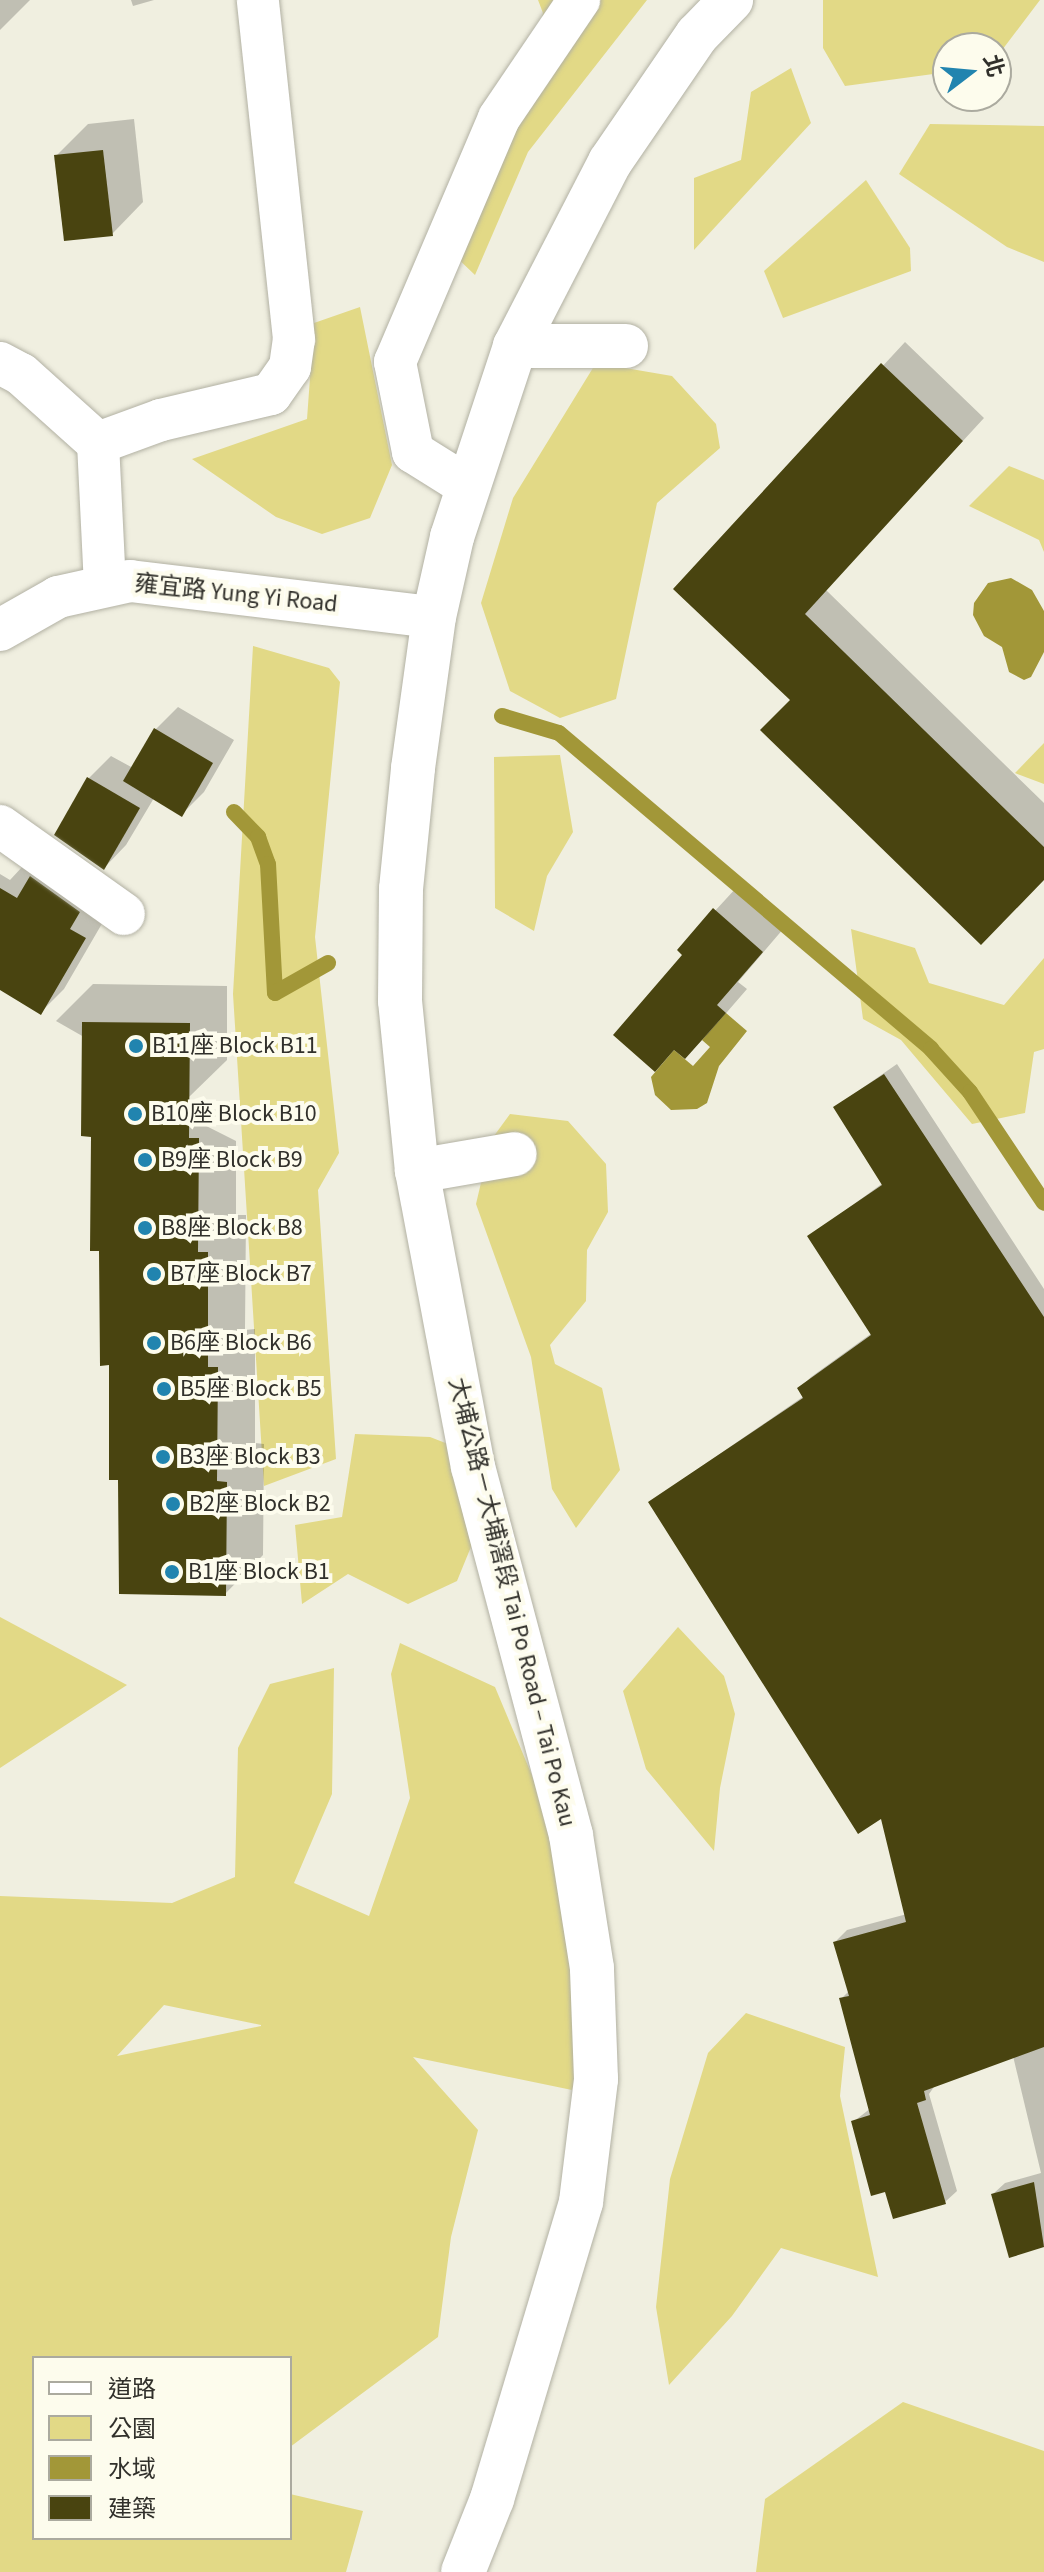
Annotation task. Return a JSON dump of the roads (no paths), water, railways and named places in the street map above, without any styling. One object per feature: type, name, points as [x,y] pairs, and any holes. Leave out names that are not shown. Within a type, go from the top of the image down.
[{"type":"main road","name":"大埔公路－大埔滘段 Tai Po Road – Tai Po Kau","points":[[463,2572],[492,2499],[581,2202],[596,2079],[592,1968],[571,1835],[473,1467],[417,1171],[400,1001],[401,889],[434,617],[469,487],[515,346],[610,162],[697,35],[731,0]]},
{"type":"main road","points":[[515,346],[626,346]]},
{"type":"main road","points":[[417,1171],[515,1154]]},
{"type":"street","points":[[98,443],[171,417],[271,394],[290,367],[294,339],[258,0]]},
{"type":"street","points":[[469,487],[413,452],[395,362],[499,118],[579,0]]},
{"type":"street","points":[[0,363],[21,374],[98,443],[105,584]]},
{"type":"street","name":"雍宜路 Yung Yi Road","points":[[0,630],[58,597],[105,584],[167,582],[434,617]]},
{"type":"street","points":[[0,826],[124,914]]},
{"type":"water","points":[[1011,578],[1032,590],[1044,611],[1044,652],[1031,677],[1024,680],[1009,672],[1002,647],[984,636],[973,615],[974,603],[988,583]]},
{"type":"water","points":[[726,1013],[747,1031],[719,1066],[707,1103],[697,1109],[671,1110],[655,1095],[651,1077],[674,1050],[693,1066],[710,1047],[702,1040]]},
{"type":"waterway","points":[[502,716],[559,733],[931,1049],[970,1092],[1044,1203]]},
{"type":"waterway","points":[[234,812],[258,837],[268,864],[275,993],[328,963]]},
{"type":"place","name":"B11座 Block B11","points":[[136,1046]]},
{"type":"place","name":"B10座 Block B10","points":[[135,1114]]},
{"type":"place","name":"B9座 Block B9","points":[[145,1160]]},
{"type":"place","name":"B8座 Block B8","points":[[145,1228]]},
{"type":"place","name":"B7座 Block B7","points":[[154,1274]]},
{"type":"place","name":"B6座 Block B6","points":[[154,1343]]},
{"type":"place","name":"B5座 Block B5","points":[[164,1389]]},
{"type":"place","name":"B3座 Block B3","points":[[163,1457]]},
{"type":"place","name":"B2座 Block B2","points":[[173,1504]]},
{"type":"place","name":"B1座 Block B1","points":[[172,1572]]}]
